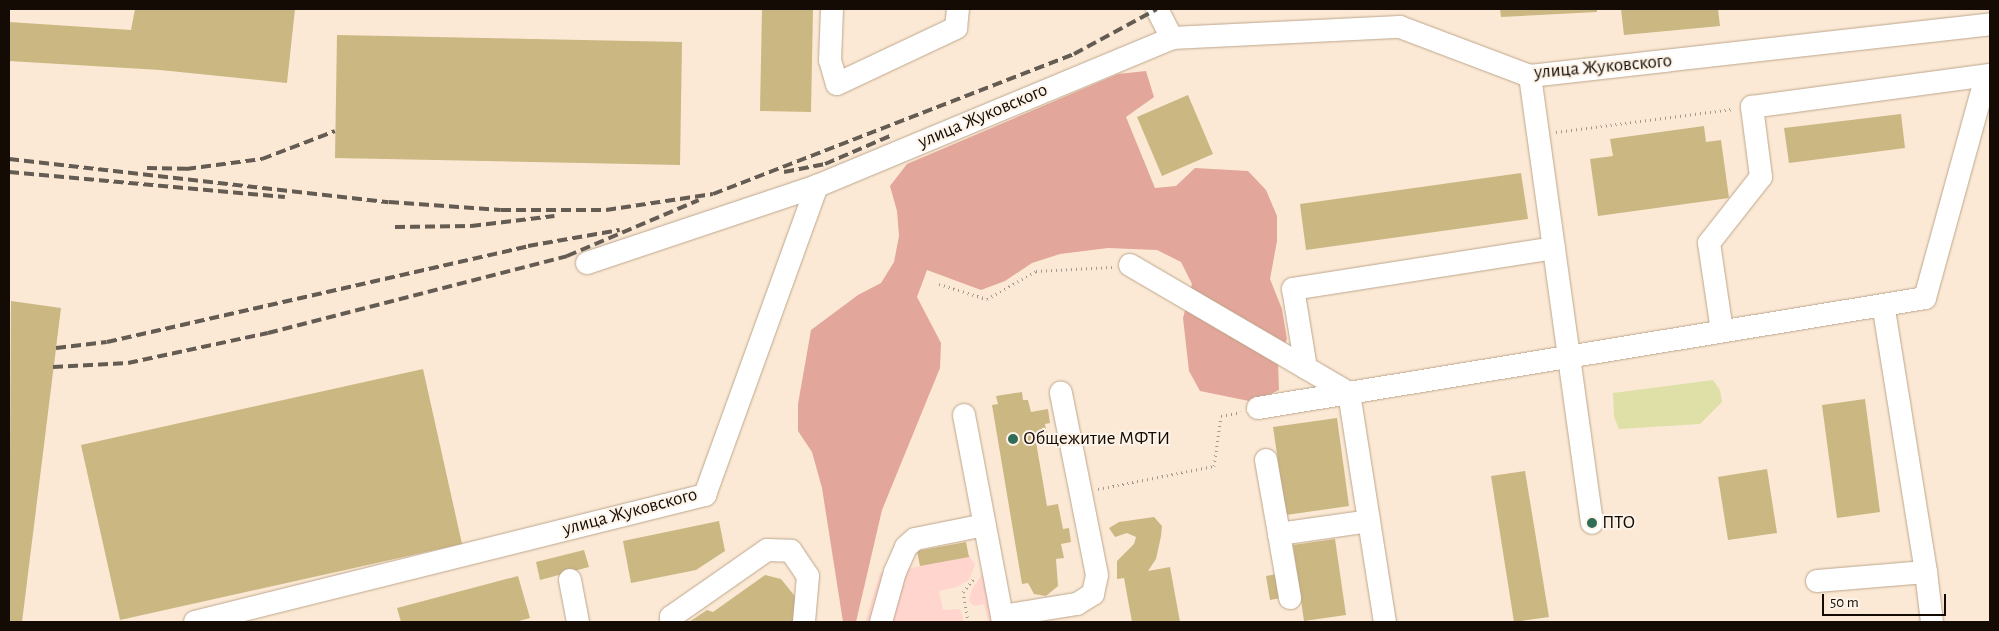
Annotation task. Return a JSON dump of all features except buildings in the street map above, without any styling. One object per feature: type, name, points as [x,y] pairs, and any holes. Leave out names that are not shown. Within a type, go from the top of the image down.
[{"type":"street","points":[[832,9],[830,60],[837,84],[956,28],[958,9]]},
{"type":"street","points":[[1157,9],[1172,38]]},
{"type":"street","name":"улица Жуковского","points":[[195,622],[705,494],[817,186],[1172,38],[1400,27],[1530,76],[1979,20]]},
{"type":"street","points":[[1530,76],[1592,523]]},
{"type":"street","points":[[1258,408],[1925,298],[1988,76],[1752,107],[1761,177],[1709,243],[1722,331]]},
{"type":"street","points":[[587,263],[817,186]]},
{"type":"street","points":[[1306,368],[1293,289],[1554,248]]},
{"type":"street","points":[[1130,265],[1349,393]]},
{"type":"street","points":[[1882,305],[1926,572],[1932,622]]},
{"type":"street","points":[[964,415],[1002,616],[1077,604],[1093,594],[1097,575],[1062,393]]},
{"type":"street","points":[[1349,393],[1385,622]]},
{"type":"street","points":[[1266,460],[1290,598]]},
{"type":"street","points":[[1279,534],[1369,521]]},
{"type":"street","points":[[881,622],[894,572],[906,547],[915,539],[985,525]]},
{"type":"street","points":[[671,622],[670,617],[767,550],[790,551],[808,576],[804,622]]},
{"type":"street","points":[[1817,581],[1926,572]]},
{"type":"street","points":[[570,580],[578,622]]},
{"type":"path","points":[[1538,134],[1752,107]]},
{"type":"path","points":[[939,284],[987,299],[1036,272],[1063,272],[1130,265]]},
{"type":"path","points":[[1081,492],[1214,466],[1221,416],[1258,408]]},
{"type":"path","points":[[968,622],[963,592],[979,568]]},
{"type":"shaded area","points":[[9,9],[1990,9],[1990,622],[9,622]]},
{"type":"shaded area","points":[[1146,71],[1154,97],[1126,117],[1155,188],[1176,186],[1195,168],[1248,171],[1266,190],[1277,216],[1277,241],[1270,279],[1282,309],[1287,339],[1278,362],[1279,390],[1254,402],[1200,391],[1189,371],[1183,318],[1192,284],[1181,262],[1157,250],[1108,248],[1060,254],[1032,263],[1005,281],[981,290],[927,270],[917,297],[941,343],[940,368],[882,510],[856,622],[843,622],[822,488],[812,452],[798,431],[798,404],[811,330],[858,295],[881,283],[894,262],[899,236],[897,211],[890,186],[907,164],[1118,74]]},
{"type":"shaded area","points":[[1713,380],[1720,390],[1722,402],[1700,424],[1619,429],[1614,417],[1613,393]]},
{"type":"shaded area","points":[[969,555],[975,565],[969,580],[957,587],[939,591],[943,610],[960,609],[964,622],[890,622],[903,570]]},
{"type":"shaded area","points":[[986,568],[995,622],[984,622],[988,621],[984,604],[974,606],[969,601],[972,589]]},
{"type":"shaded area","points":[[885,572],[872,622],[865,622],[880,573]]},
{"type":"railway","points":[[9,159],[389,202],[501,210],[606,210],[713,194],[1074,54],[1157,9]]},
{"type":"railway","points":[[147,168],[186,169],[262,159],[335,131]]},
{"type":"railway","points":[[784,172],[825,164],[890,136]]},
{"type":"railway","points":[[9,172],[285,197]]},
{"type":"railway","points":[[53,367],[128,363],[268,333],[567,256],[699,200]]},
{"type":"railway","points":[[395,227],[471,226],[554,216]]},
{"type":"railway","points":[[56,348],[107,342],[528,246],[620,230]]},
{"type":"place","name":"Общежитие МФТИ","points":[[1013,439]]},
{"type":"place","name":"ПТО","points":[[1592,523]]}]
